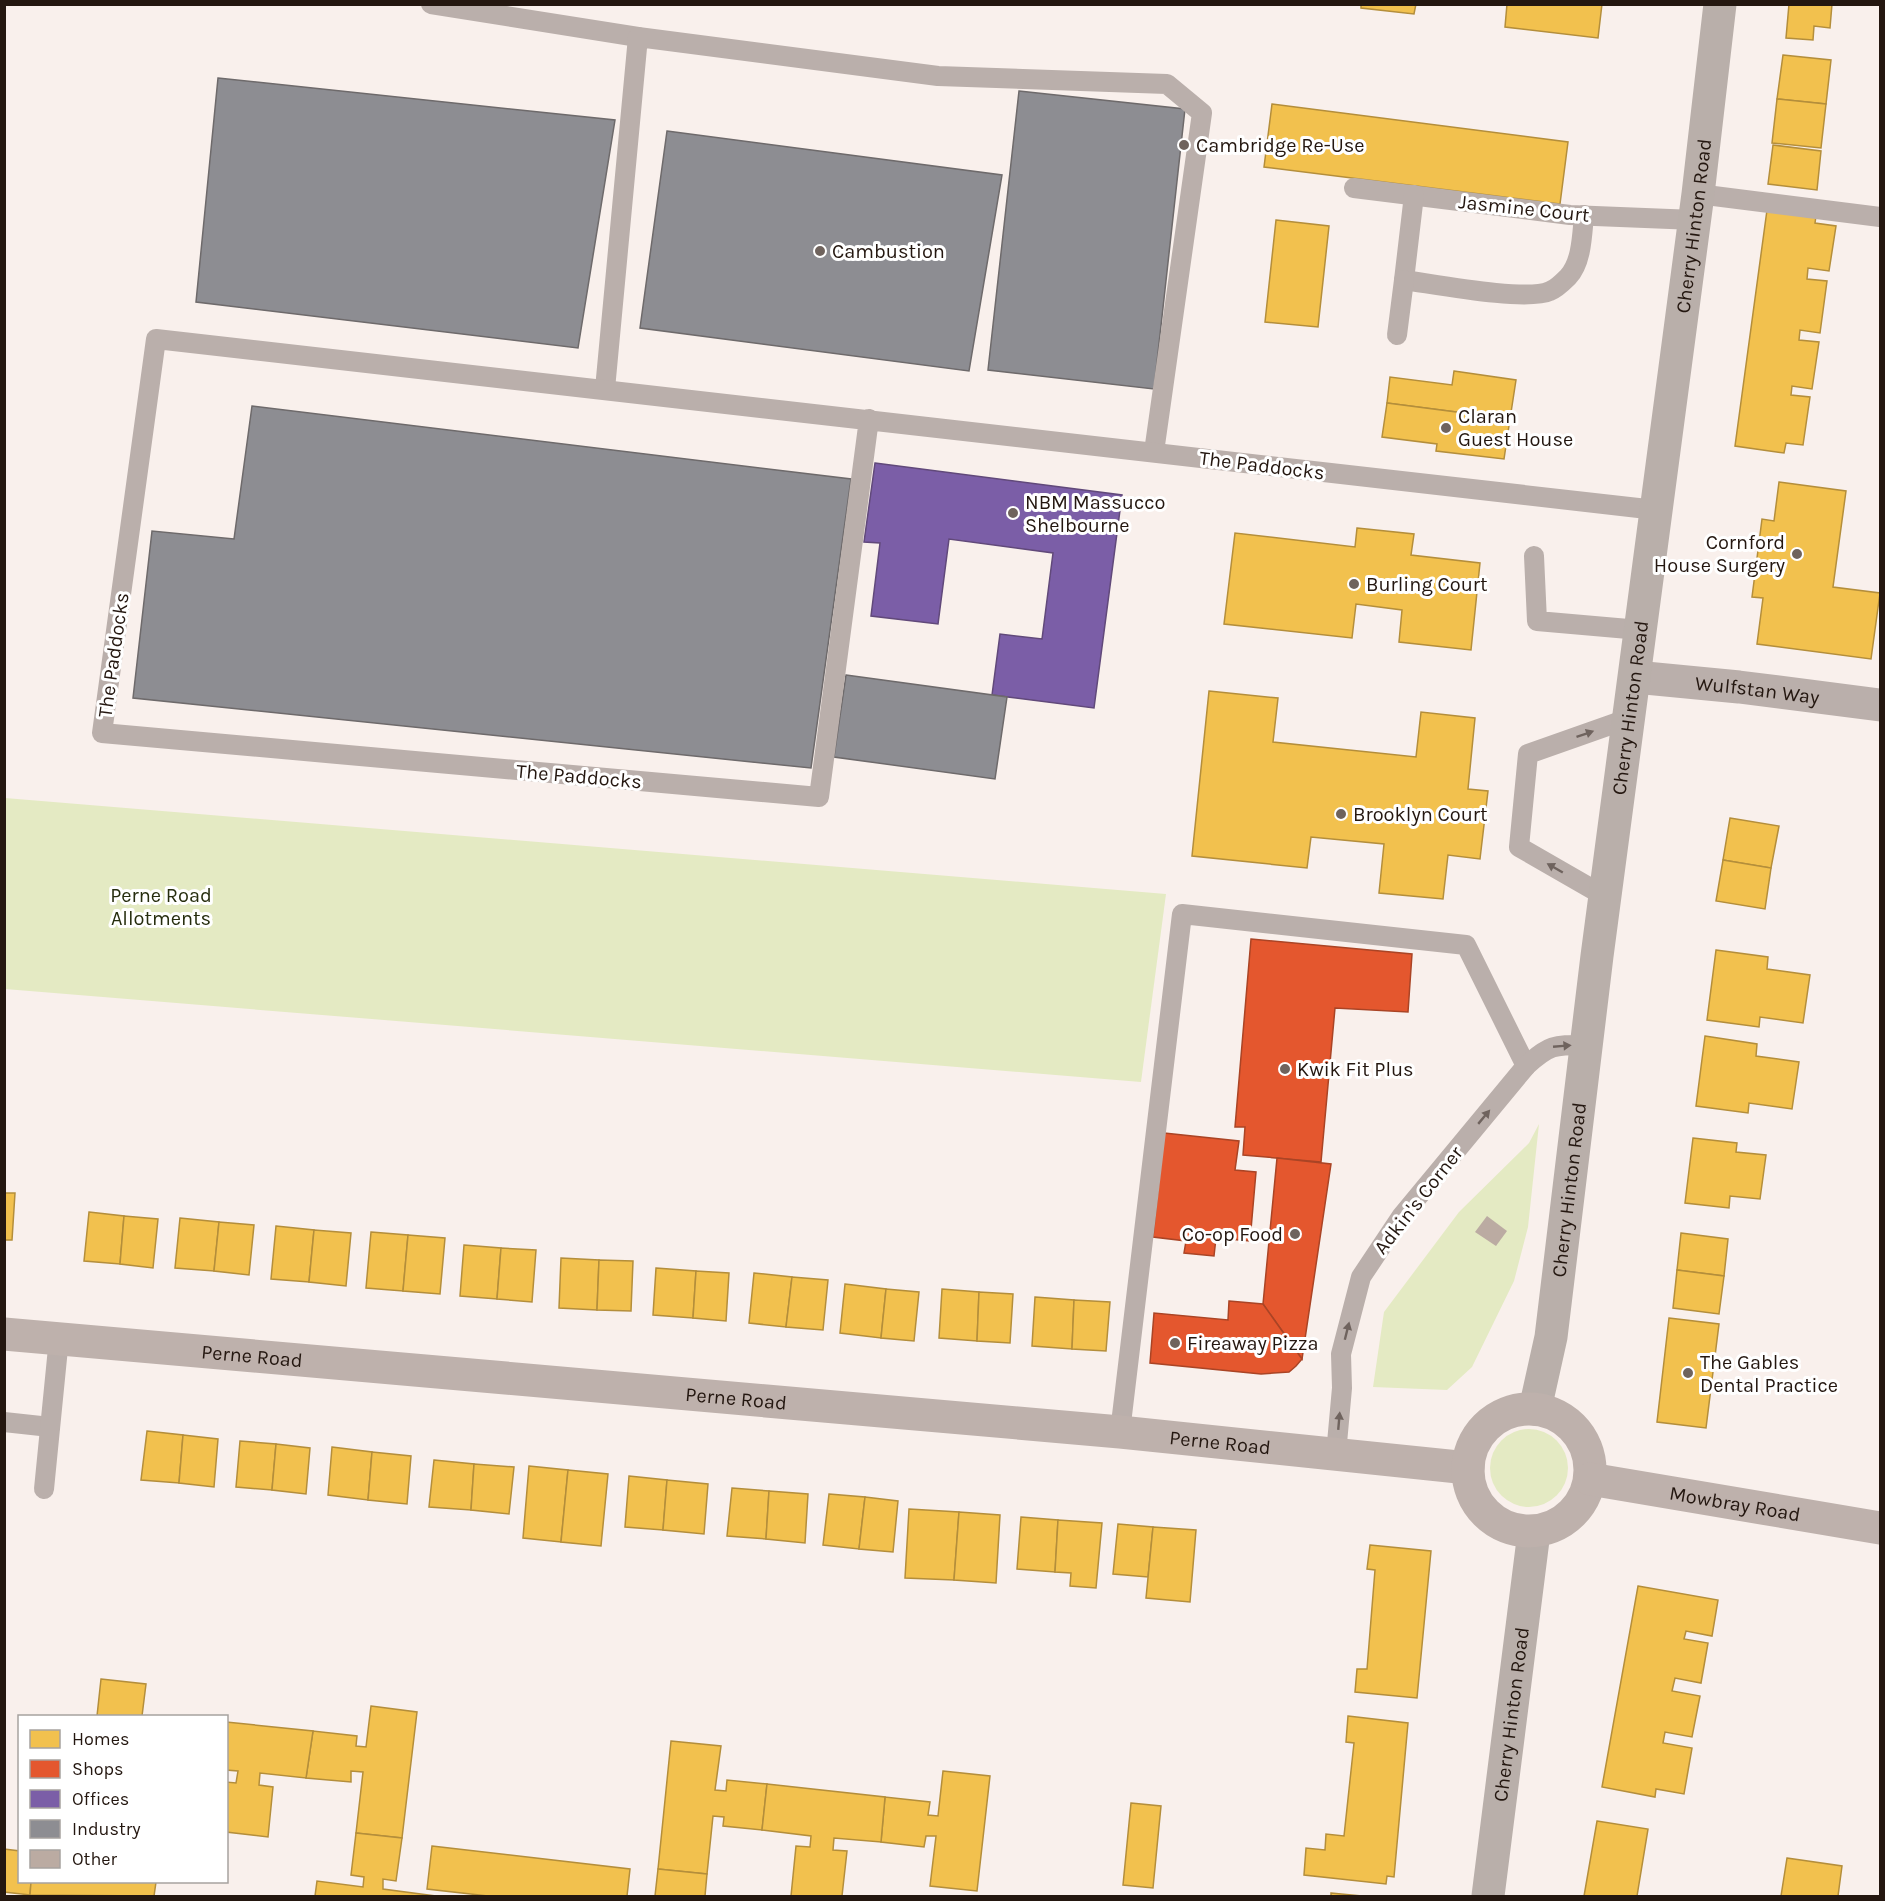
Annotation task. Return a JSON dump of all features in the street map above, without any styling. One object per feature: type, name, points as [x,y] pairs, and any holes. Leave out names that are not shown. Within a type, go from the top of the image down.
[{"type":"main road","name":"Perne Road","points":[[4,1334],[1120,1432],[1468,1468]]},
{"type":"main road","points":[[1535,1408],[1555,1414],[1571,1424],[1583,1440],[1590,1459],[1590,1479],[1584,1499],[1572,1515],[1554,1527],[1534,1532],[1512,1530],[1493,1520],[1478,1505],[1469,1485],[1468,1468],[1473,1445],[1483,1429],[1498,1416],[1516,1410],[1535,1408]]},
{"type":"main road","name":"Mowbray Road","points":[[1590,1479],[1881,1528]]},
{"type":"street","name":"Cherry Hinton Road","points":[[1535,1408],[1551,1337],[1720,4]]},
{"type":"street","name":"Wulfstan Way","points":[[1635,677],[1739,687],[1881,705]]},
{"type":"street","name":"Cherry Hinton Road","points":[[1488,1896],[1534,1532]]},
{"type":"lane","points":[[431,4],[638,37],[938,76],[1167,84],[1202,113],[1154,452]]},
{"type":"lane","points":[[605,389],[638,37]]},
{"type":"lane","name":"Jasmine Court","points":[[1354,188],[1584,215],[1696,207],[1881,217]]},
{"type":"lane","points":[[1397,335],[1414,195]]},
{"type":"lane","points":[[1404,280],[1501,293],[1550,292],[1570,276],[1580,252],[1584,215]]},
{"type":"lane","name":"The Paddocks","points":[[869,419],[819,797],[102,733],[156,339],[869,419],[1656,510]]},
{"type":"lane","points":[[1534,556],[1537,621],[1640,630]]},
{"type":"lane","points":[[1606,897],[1519,846],[1528,754],[1630,718]]},
{"type":"lane","points":[[1120,1432],[1182,914],[1466,945],[1526,1066]]},
{"type":"lane","name":"Adkin's Corner","points":[[1336,1454],[1342,1388],[1341,1354],[1361,1277],[1401,1217],[1526,1066],[1539,1054],[1556,1045],[1587,1045]]},
{"type":"lane","points":[[44,1489],[59,1338]]},
{"type":"lane","points":[[4,1422],[50,1427]]},
{"type":"green space","name":"Perne Road Allotments","points":[[5,798],[1166,894],[1141,1082],[5,989]]},
{"type":"green space","points":[[1539,1124],[1528,1227],[1514,1281],[1472,1367],[1447,1390],[1373,1387],[1384,1312],[1459,1212],[1529,1143]]},
{"type":"green space","points":[[1529,1429],[1544,1432],[1557,1440],[1565,1453],[1568,1468],[1565,1483],[1557,1496],[1544,1504],[1529,1507],[1514,1504],[1501,1496],[1493,1483],[1490,1468],[1493,1453],[1501,1440],[1514,1432]]},
{"type":"building: Homes","points":[[1361,4],[1416,4],[1414,14],[1361,8]]},
{"type":"building: Homes","points":[[1507,4],[1602,4],[1598,38],[1505,27]]},
{"type":"building: Homes","points":[[1789,4],[1832,4],[1830,28],[1814,26],[1813,40],[1786,38]]},
{"type":"building: Homes","points":[[1783,55],[1831,60],[1826,104],[1777,99]]},
{"type":"building: Homes","points":[[1777,99],[1826,104],[1821,148],[1772,143]]},
{"type":"building: Homes","points":[[1272,104],[1568,142],[1560,204],[1264,167]]},
{"type":"building: Homes","points":[[1773,145],[1821,151],[1817,190],[1768,184]]},
{"type":"building: Homes","points":[[1767,210],[1816,216],[1815,223],[1836,226],[1829,271],[1808,268],[1807,279],[1827,281],[1820,333],[1800,330],[1799,340],[1819,342],[1812,389],[1792,386],[1791,395],[1810,397],[1803,445],[1786,443],[1784,453],[1735,446]]},
{"type":"building: Homes","points":[[1276,220],[1329,226],[1318,327],[1265,322]]},
{"type":"building: Homes","points":[[1454,371],[1516,380],[1510,419],[1387,403],[1390,377],[1452,385]]},
{"type":"building: Homes","name":"Claran Guest House","points":[[1387,403],[1510,419],[1504,459],[1436,451],[1437,444],[1382,437]]},
{"type":"building: Homes","name":"Cornford House Surgery","points":[[1779,482],[1846,491],[1833,587],[1880,593],[1871,659],[1757,644],[1763,598],[1752,597],[1762,519],[1774,521]]},
{"type":"building: Homes","name":"Burling Court","points":[[1357,528],[1414,534],[1411,555],[1480,563],[1471,650],[1399,642],[1402,610],[1356,604],[1352,638],[1224,624],[1235,533],[1355,547]]},
{"type":"building: Homes","name":"Brooklyn Court","points":[[1209,691],[1278,698],[1273,742],[1416,757],[1421,712],[1475,718],[1468,789],[1488,791],[1480,859],[1448,855],[1443,899],[1379,893],[1384,844],[1311,837],[1307,868],[1192,856]]},
{"type":"building: Homes","points":[[1730,818],[1779,826],[1771,868],[1723,860]]},
{"type":"building: Homes","points":[[1723,860],[1771,868],[1765,909],[1716,901]]},
{"type":"building: Homes","points":[[1716,950],[1768,957],[1767,969],[1810,975],[1803,1023],[1760,1017],[1759,1027],[1707,1020]]},
{"type":"building: Homes","points":[[1705,1036],[1757,1044],[1756,1056],[1799,1062],[1792,1109],[1749,1103],[1748,1113],[1696,1106]]},
{"type":"building: Homes","points":[[1693,1138],[1737,1143],[1736,1152],[1766,1155],[1760,1199],[1730,1196],[1729,1208],[1685,1203]]},
{"type":"building: Homes","points":[[4,1193],[15,1193],[12,1240],[4,1240]]},
{"type":"building: Homes","points":[[89,1212],[124,1216],[120,1264],[84,1261]]},
{"type":"building: Homes","points":[[124,1216],[158,1219],[153,1268],[120,1264]]},
{"type":"building: Homes","points":[[180,1218],[219,1222],[214,1271],[175,1268]]},
{"type":"building: Homes","points":[[219,1222],[254,1225],[249,1275],[214,1271]]},
{"type":"building: Homes","points":[[276,1226],[314,1230],[309,1282],[271,1279]]},
{"type":"building: Homes","points":[[314,1230],[351,1233],[346,1286],[309,1282]]},
{"type":"building: Homes","points":[[371,1232],[408,1235],[403,1291],[366,1288]]},
{"type":"building: Homes","points":[[1681,1233],[1728,1239],[1724,1276],[1677,1270]]},
{"type":"building: Homes","points":[[408,1235],[445,1238],[440,1294],[403,1291]]},
{"type":"building: Homes","points":[[464,1245],[501,1248],[497,1299],[460,1296]]},
{"type":"building: Homes","points":[[501,1248],[536,1250],[532,1302],[497,1299]]},
{"type":"building: Homes","points":[[561,1258],[599,1260],[597,1310],[559,1308]]},
{"type":"building: Homes","points":[[599,1260],[633,1261],[631,1311],[597,1310]]},
{"type":"building: Homes","points":[[656,1268],[696,1271],[693,1318],[653,1315]]},
{"type":"building: Homes","points":[[1677,1270],[1724,1276],[1719,1314],[1673,1308]]},
{"type":"building: Homes","points":[[696,1271],[729,1273],[726,1321],[693,1318]]},
{"type":"building: Homes","points":[[754,1273],[792,1277],[786,1327],[749,1323]]},
{"type":"building: Homes","points":[[792,1277],[828,1280],[823,1330],[786,1327]]},
{"type":"building: Homes","points":[[845,1284],[886,1289],[881,1338],[840,1333]]},
{"type":"building: Homes","points":[[886,1289],[919,1292],[914,1341],[881,1338]]},
{"type":"building: Homes","points":[[942,1289],[979,1292],[977,1341],[939,1338]]},
{"type":"building: Homes","points":[[979,1292],[1013,1294],[1010,1343],[977,1341]]},
{"type":"building: Homes","points":[[1035,1297],[1074,1300],[1072,1349],[1032,1346]]},
{"type":"building: Homes","points":[[1074,1300],[1110,1302],[1106,1351],[1072,1349]]},
{"type":"building: Homes","name":"The Gables Dental Practice","points":[[1669,1318],[1719,1324],[1706,1428],[1657,1422]]},
{"type":"building: Homes","points":[[147,1431],[183,1435],[179,1483],[141,1480]]},
{"type":"building: Homes","points":[[183,1435],[218,1439],[214,1487],[179,1483]]},
{"type":"building: Homes","points":[[240,1441],[276,1444],[272,1490],[236,1487]]},
{"type":"building: Homes","points":[[276,1444],[310,1448],[306,1494],[272,1490]]},
{"type":"building: Homes","points":[[332,1447],[372,1452],[368,1500],[328,1495]]},
{"type":"building: Homes","points":[[372,1452],[411,1456],[407,1504],[368,1500]]},
{"type":"building: Homes","points":[[434,1460],[474,1464],[471,1510],[429,1507]]},
{"type":"building: Homes","points":[[474,1464],[514,1467],[509,1514],[471,1510]]},
{"type":"building: Homes","points":[[529,1466],[568,1470],[561,1542],[523,1538]]},
{"type":"building: Homes","points":[[568,1470],[608,1474],[601,1546],[561,1542]]},
{"type":"building: Homes","points":[[629,1476],[667,1480],[663,1530],[625,1527]]},
{"type":"building: Homes","points":[[667,1480],[708,1484],[704,1534],[663,1530]]},
{"type":"building: Homes","points":[[732,1488],[769,1491],[766,1539],[727,1536]]},
{"type":"building: Homes","points":[[769,1491],[808,1494],[805,1543],[766,1539]]},
{"type":"building: Homes","points":[[829,1494],[865,1497],[859,1549],[823,1545]]},
{"type":"building: Homes","points":[[865,1497],[898,1501],[893,1552],[859,1549]]},
{"type":"building: Homes","points":[[909,1509],[959,1512],[954,1580],[905,1578]]},
{"type":"building: Homes","points":[[959,1512],[1000,1515],[996,1583],[954,1580]]},
{"type":"building: Homes","points":[[1021,1517],[1058,1520],[1055,1572],[1017,1569]]},
{"type":"building: Homes","points":[[1058,1520],[1102,1523],[1096,1588],[1070,1586],[1071,1573],[1055,1572]]},
{"type":"building: Homes","points":[[1118,1524],[1153,1527],[1148,1577],[1113,1574]]},
{"type":"building: Homes","points":[[1153,1527],[1196,1530],[1190,1602],[1146,1598]]},
{"type":"building: Homes","points":[[1370,1545],[1431,1551],[1417,1698],[1355,1692],[1357,1669],[1367,1669],[1375,1570],[1367,1569]]},
{"type":"building: Homes","points":[[1638,1586],[1718,1600],[1712,1636],[1686,1631],[1684,1639],[1708,1643],[1701,1683],[1675,1678],[1672,1691],[1700,1696],[1692,1737],[1665,1732],[1663,1743],[1692,1748],[1684,1794],[1656,1789],[1655,1797],[1602,1787]]},
{"type":"building: Homes","points":[[101,1679],[146,1684],[142,1715],[97,1715]]},
{"type":"building: Homes","points":[[371,1706],[417,1712],[402,1838],[356,1833],[363,1772],[351,1771],[351,1782],[306,1778],[313,1731],[357,1736],[356,1746],[366,1747]]},
{"type":"building: Homes","points":[[1348,1716],[1408,1723],[1394,1877],[1387,1876],[1386,1884],[1304,1875],[1306,1848],[1325,1850],[1326,1834],[1344,1836],[1354,1743],[1346,1742]]},
{"type":"building: Homes","points":[[228,1722],[313,1731],[306,1778],[260,1773],[259,1785],[273,1787],[268,1837],[228,1832],[228,1782],[236,1783],[238,1771],[228,1770]]},
{"type":"building: Homes","points":[[671,1741],[721,1746],[715,1790],[726,1791],[727,1780],[767,1784],[762,1830],[723,1826],[724,1817],[713,1816],[707,1874],[658,1869]]},
{"type":"building: Homes","points":[[943,1771],[990,1776],[977,1891],[930,1886],[936,1836],[926,1836],[924,1847],[881,1842],[885,1797],[930,1802],[928,1815],[938,1816]]},
{"type":"building: Homes","points":[[767,1784],[885,1797],[881,1842],[834,1838],[833,1850],[847,1851],[842,1896],[791,1896],[796,1846],[810,1847],[811,1836],[762,1830]]},
{"type":"building: Homes","points":[[1131,1803],[1161,1806],[1153,1888],[1123,1885]]},
{"type":"building: Homes","points":[[1597,1821],[1648,1829],[1637,1896],[1584,1896]]},
{"type":"building: Homes","points":[[356,1833],[402,1838],[396,1881],[383,1879],[383,1889],[436,1896],[315,1896],[317,1881],[363,1887],[364,1877],[351,1875]]},
{"type":"building: Homes","points":[[432,1846],[630,1869],[627,1896],[488,1896],[427,1889]]},
{"type":"building: Homes","points":[[4,1849],[18,1851],[18,1883],[31,1883],[30,1895],[4,1892]]},
{"type":"building: Homes","points":[[1787,1858],[1842,1866],[1838,1896],[1781,1896]]},
{"type":"building: Homes","points":[[658,1869],[707,1874],[705,1896],[655,1896]]},
{"type":"building: Homes","points":[[31,1883],[156,1883],[154,1896],[30,1895]]},
{"type":"building: Homes","points":[[1331,1893],[1362,1896],[1331,1896]]},
{"type":"building: Shops","name":"Kwik Fit Plus","points":[[1251,939],[1412,954],[1408,1012],[1335,1008],[1321,1162],[1243,1155],[1245,1127],[1235,1127]]},
{"type":"building: Shops","points":[[1164,1133],[1239,1141],[1235,1170],[1256,1172],[1250,1241],[1216,1238],[1214,1256],[1184,1253],[1186,1241],[1153,1237]]},
{"type":"building: Shops","name":"Co-op Food","points":[[1277,1158],[1331,1164],[1302,1359],[1263,1304]]},
{"type":"building: Shops","points":[[1229,1301],[1263,1304],[1302,1359],[1296,1366],[1289,1372],[1261,1374],[1150,1363],[1154,1313],[1228,1320]]},
{"type":"building: Offices","points":[[875,463],[1122,495],[1094,708],[992,695],[1000,634],[1042,639],[1053,553],[949,539],[938,624],[871,616],[880,543],[864,542]]},
{"type":"building: Industry","points":[[218,78],[615,120],[578,348],[196,302]]},
{"type":"building: Industry","points":[[1019,91],[1185,109],[1154,389],[988,370]]},
{"type":"building: Industry","name":"Cambustion","points":[[667,131],[1002,175],[969,371],[640,328]]},
{"type":"building: Industry","points":[[252,406],[851,479],[811,768],[133,698],[152,531],[234,539]]},
{"type":"building: Industry","points":[[846,675],[1007,697],[995,779],[834,757]]},
{"type":"building: Other","points":[[1487,1216],[1507,1231],[1496,1246],[1475,1232]]},
{"type":"place","name":"Cambridge Re-Use","points":[[1184,145]]},
{"type":"place","name":"Cambustion","points":[[820,251]]},
{"type":"place","name":"Claran Guest House","points":[[1446,428]]},
{"type":"place","name":"NBM Massucco Shelbourne","points":[[1013,513]]},
{"type":"place","name":"Cornford House Surgery","points":[[1797,554]]},
{"type":"place","name":"Burling Court","points":[[1354,584]]},
{"type":"place","name":"Brooklyn Court","points":[[1341,814]]},
{"type":"place","name":"Kwik Fit Plus","points":[[1285,1069]]},
{"type":"place","name":"Co-op Food","points":[[1295,1234]]},
{"type":"place","name":"Fireaway Pizza","points":[[1175,1343]]},
{"type":"place","name":"The Gables Dental Practice","points":[[1688,1373]]}]
